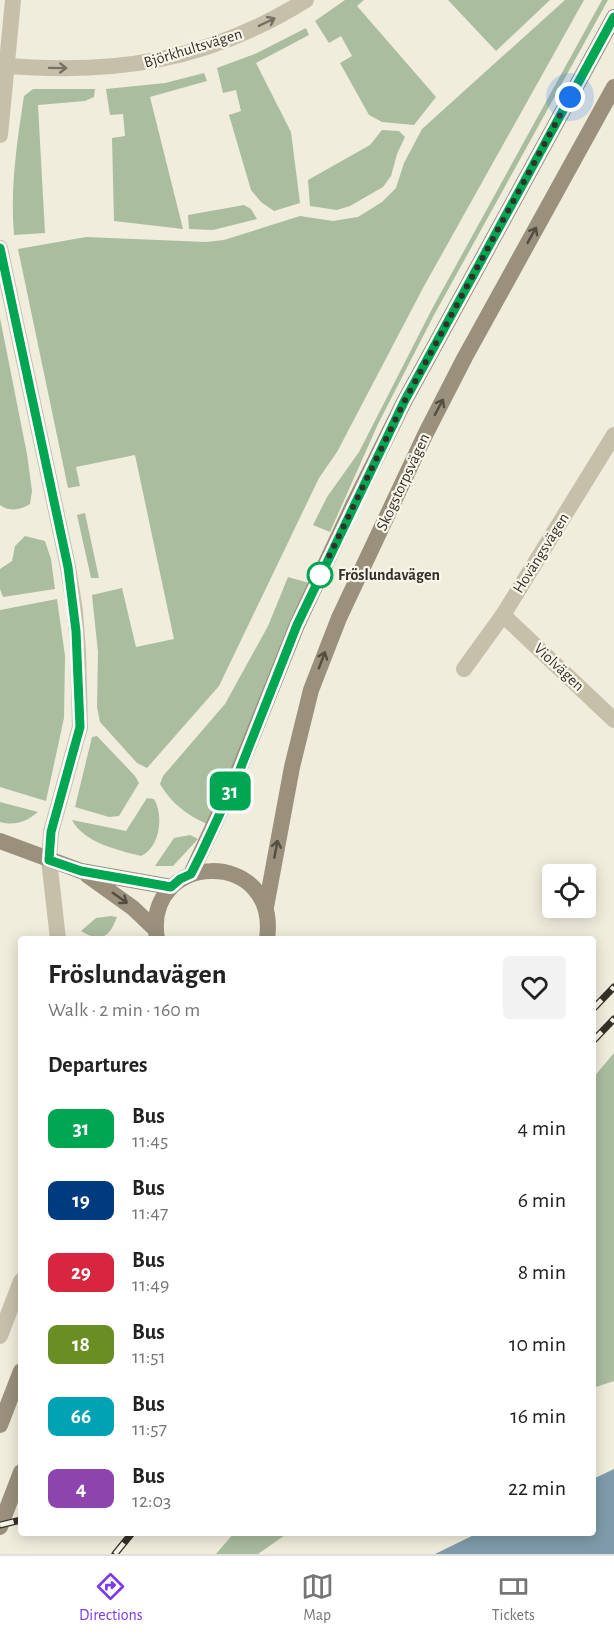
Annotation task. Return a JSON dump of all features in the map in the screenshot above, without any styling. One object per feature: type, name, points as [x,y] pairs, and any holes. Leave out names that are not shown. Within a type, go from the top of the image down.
[{"type":"main road","name":"Skogstorpsvägen","points":[[191,874],[237,777],[297,625],[354,502],[404,402],[614,17]]},
{"type":"main road","name":"Skogstorpsvägen","points":[[267,936],[269,921],[266,907],[288,789],[311,690],[339,618],[431,423],[614,87]]},
{"type":"main road","points":[[0,841],[81,871],[171,887]]},
{"type":"main road","points":[[156,934],[157,910],[161,901],[171,887],[180,879],[191,874],[209,870],[231,873],[252,886],[266,907]]},
{"type":"main road","points":[[81,871],[133,908],[156,934]]},
{"type":"main road","points":[[0,1425],[18,1379]]},
{"type":"main road","points":[[0,1527],[18,1480]]},
{"type":"street","points":[[0,135],[4,65],[13,0]]},
{"type":"street","name":"Björkhultsvägen","points":[[4,65],[57,69],[97,68],[173,57],[242,34],[306,0]]},
{"type":"street","points":[[0,248],[68,567],[76,621],[80,727],[51,832],[49,860],[58,936]]},
{"type":"street","name":"Hovängsvägen","points":[[465,669],[610,454],[614,435]]},
{"type":"street","name":"Violvägen","points":[[503,615],[614,720]]},
{"type":"street","points":[[0,1336],[18,1289]]},
{"type":"green space","points":[[345,0],[364,0],[357,6],[436,97],[414,125],[382,122],[369,115],[340,63],[352,56],[341,36],[329,43],[315,21]]},
{"type":"green space","points":[[448,0],[550,0],[496,51]]},
{"type":"green space","points":[[565,0],[584,0],[423,288],[337,452],[319,478],[219,686],[147,768],[137,763],[100,722],[97,707],[98,652],[92,595],[122,588],[136,647],[174,639],[135,455],[76,467],[80,486],[68,488],[18,249],[86,237],[206,242],[224,240],[300,216],[333,221],[358,217],[382,202],[396,188],[404,163],[422,129]]},
{"type":"green space","points":[[602,0],[608,0],[434,315],[378,424],[330,532],[313,525],[327,497],[359,452],[432,309]]},
{"type":"green space","points":[[306,28],[309,35],[256,63],[291,132],[300,203],[274,211],[261,202],[251,190],[229,115],[241,111],[236,90],[223,93],[217,68],[257,53]]},
{"type":"green space","points":[[204,73],[207,81],[150,97],[183,229],[114,221],[112,138],[125,136],[123,114],[110,115],[106,89],[165,83]]},
{"type":"green space","points":[[33,89],[95,89],[94,97],[85,101],[38,105],[45,233],[14,235],[14,182],[19,131],[24,96]]},
{"type":"green space","points":[[382,130],[399,131],[405,137],[391,176],[383,187],[350,206],[337,210],[310,206],[308,180],[370,145]]},
{"type":"green space","points":[[244,205],[251,209],[257,219],[213,230],[189,229],[188,215]]},
{"type":"green space","points":[[0,318],[27,454],[32,491],[30,504],[15,509],[8,509],[0,505]]},
{"type":"green space","points":[[85,513],[99,578],[91,578],[77,515]]},
{"type":"green space","points":[[25,536],[45,541],[51,559],[55,589],[3,597],[0,589],[0,569],[12,561],[15,546]]},
{"type":"green space","points":[[288,577],[309,583],[207,824],[180,808],[160,784],[163,776],[225,704],[268,626]]},
{"type":"green space","points":[[57,599],[65,656],[64,718],[46,801],[0,787],[0,610]]},
{"type":"green space","points":[[97,736],[139,783],[119,816],[109,817],[75,807],[92,737]]},
{"type":"green space","points":[[147,798],[154,799],[159,822],[152,846],[141,856],[93,840],[77,828],[72,820],[126,831]]},
{"type":"green space","points":[[0,802],[38,812],[20,822],[11,824],[0,822]]},
{"type":"green space","points":[[190,835],[198,839],[173,866],[155,866],[174,838]]},
{"type":"green space","points":[[117,917],[111,930],[104,936],[91,936],[81,931],[96,918]]},
{"type":"green space","points":[[614,1053],[614,1381],[596,1387],[596,1074]]},
{"type":"green space","points":[[231,1536],[284,1536],[258,1554],[216,1554]]},
{"type":"water","points":[[614,1469],[614,1554],[435,1554],[472,1536],[596,1536],[596,1478]]},
{"type":"railway","points":[[596,1006],[614,987]]},
{"type":"railway","points":[[596,1038],[614,1019]]},
{"type":"railway","points":[[0,1525],[18,1521]]},
{"type":"railway","points":[[115,1554],[130,1536]]},
{"type":"bus line","name":"31","points":[[0,248],[68,567],[75,611],[80,727],[51,832],[49,860],[81,871],[171,887],[180,879],[191,874],[202,852],[237,777],[297,625],[354,502],[404,402],[614,17]]},
{"type":"place","name":"Fröslundavägen","points":[[320,575]]},
{"type":"route","points":[[320,575],[404,402],[570,97]]}]
